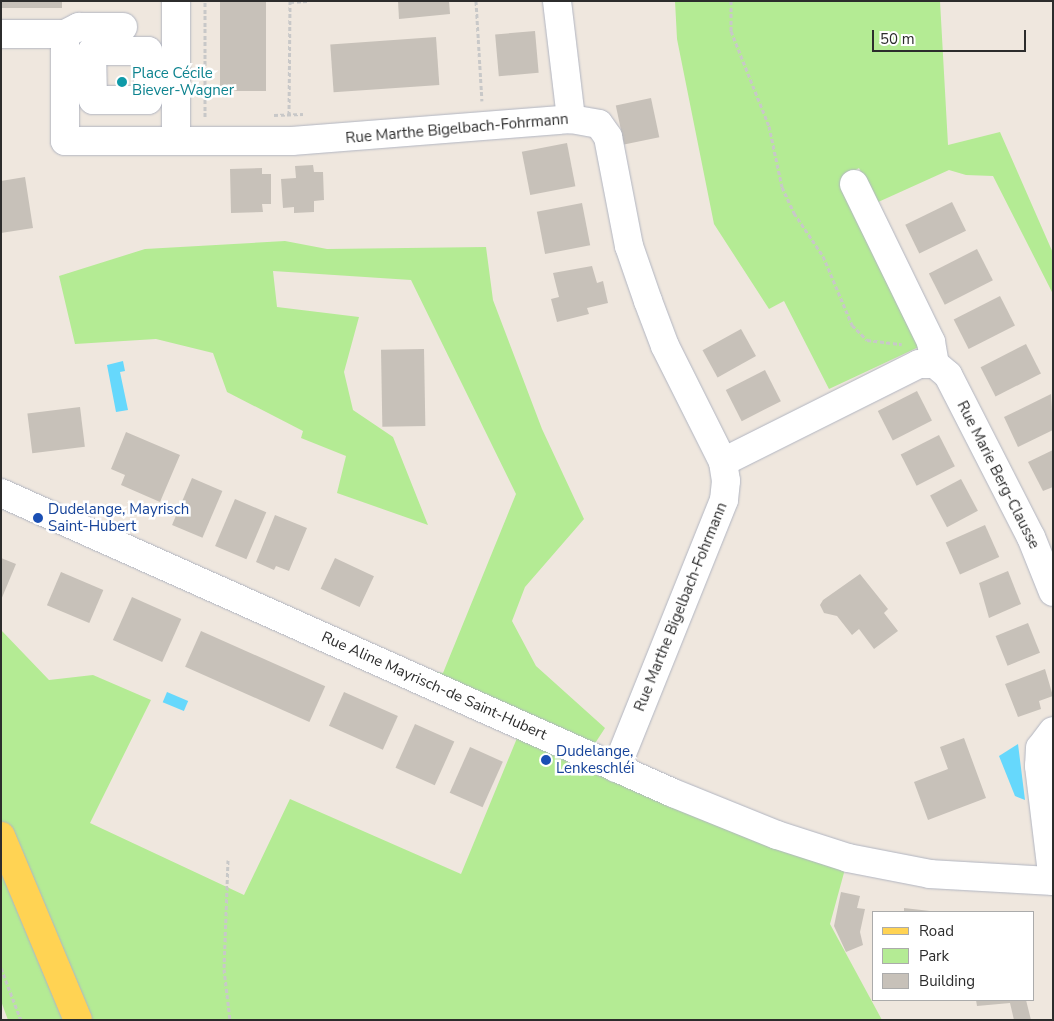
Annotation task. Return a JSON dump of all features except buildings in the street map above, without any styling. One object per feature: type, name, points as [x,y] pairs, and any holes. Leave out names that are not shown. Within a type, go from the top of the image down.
[{"type":"main road","points":[[1,836],[78,1020]]},
{"type":"street","points":[[176,1],[176,129]]},
{"type":"street","points":[[557,1],[571,119]]},
{"type":"street","points":[[1,34],[65,34],[79,27],[123,27]]},
{"type":"street","name":"Rue Marthe Bigelbach-Fohrmann","points":[[65,34],[65,141],[176,129],[318,140],[571,119],[599,124],[608,137],[629,246],[648,301],[665,346],[723,462],[726,481],[724,500],[616,768]]},
{"type":"street","points":[[723,462],[919,364],[935,364],[931,342],[854,184]]},
{"type":"street","name":"Rue Marie Berg-Clausse","points":[[935,364],[948,375],[1031,537],[1053,592]]},
{"type":"street","name":"Rue Aline Mayrisch-de Saint-Hubert","points":[[1,492],[616,768],[768,832],[848,858],[930,874],[1053,881]]},
{"type":"street","points":[[1053,731],[1040,748],[1039,766],[1053,881]]},
{"type":"path","points":[[205,1],[205,117]]},
{"type":"path","points":[[289,115],[290,2],[308,1]]},
{"type":"path","points":[[476,1],[482,101]]},
{"type":"path","points":[[730,1],[731,31],[769,126],[782,187],[794,213],[824,256],[852,325],[867,340],[908,345]]},
{"type":"path","points":[[473,102],[492,100]]},
{"type":"path","points":[[270,115],[306,114]]},
{"type":"path","points":[[176,129],[205,117],[214,117]]},
{"type":"path","points":[[228,860],[224,969],[230,1020]]},
{"type":"path","points":[[1,968],[21,1020]]},
{"type":"green space","points":[[675,1],[940,1],[948,145],[1000,132],[1053,253],[1053,294],[993,176],[966,175],[949,170],[876,203],[859,168],[841,179],[923,345],[829,389],[784,301],[769,309],[714,224],[677,39]]},
{"type":"green space","points":[[285,241],[327,249],[486,247],[493,300],[542,429],[584,519],[525,587],[512,621],[536,666],[605,728],[588,754],[848,858],[830,924],[882,1020],[8,1020],[1,1001],[1,630],[49,680],[93,675],[151,700],[90,823],[244,895],[290,799],[461,874],[522,726],[381,663],[443,673],[516,494],[411,280],[273,271],[277,307],[359,317],[344,372],[353,410],[393,437],[428,525],[337,493],[346,456],[301,438],[303,431],[227,392],[213,353],[156,339],[75,344],[59,276],[145,249]]},
{"type":"water","points":[[123,361],[125,371],[120,372],[128,410],[116,412],[107,365]]},
{"type":"water","points":[[167,692],[188,701],[184,711],[163,702]]},
{"type":"water","points":[[1018,744],[1025,800],[1015,796],[999,756]]},
{"type":"place","name":"Place Cécile Biever-Wagner","points":[[122,82]]},
{"type":"place","name":"Dudelange, Mayrisch Saint-Hubert","points":[[38,518]]},
{"type":"place","name":"Dudelange, Lenkeschléi","points":[[546,760]]}]
